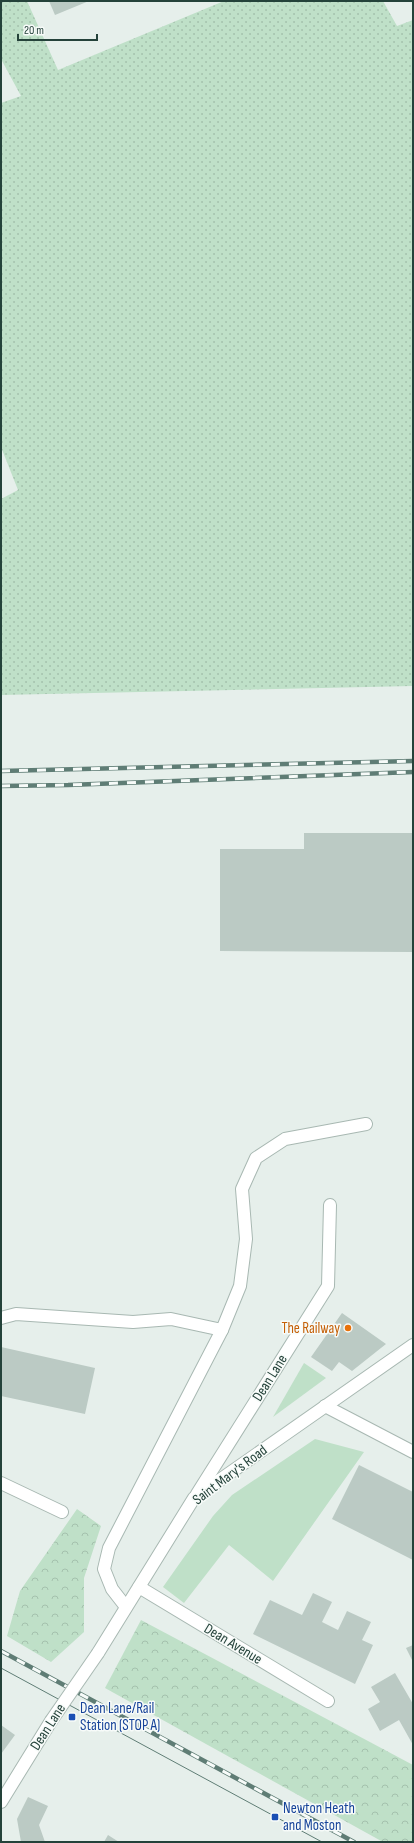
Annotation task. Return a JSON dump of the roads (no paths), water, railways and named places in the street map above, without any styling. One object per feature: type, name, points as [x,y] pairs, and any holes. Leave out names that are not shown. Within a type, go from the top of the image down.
[{"type":"street","points":[[126,1607],[112,1589],[104,1569],[109,1548],[222,1330],[240,1286],[246,1239],[242,1189],[256,1158],[285,1139],[366,1124]]},
{"type":"street","name":"Dean Lane","points":[[194,1498],[328,1286],[330,1205]]},
{"type":"street","points":[[1,1318],[16,1314],[134,1322],[171,1319],[222,1330]]},
{"type":"street","name":"Saint Mary's Road","points":[[98,1652],[194,1498],[413,1345]]},
{"type":"street","points":[[325,1406],[413,1452]]},
{"type":"street","points":[[1,1482],[62,1512]]},
{"type":"street","name":"Dean Avenue","points":[[139,1587],[328,1701]]},
{"type":"street","name":"Dean Lane","points":[[1,1802],[51,1721],[98,1652]]},
{"type":"tram line","points":[[1,1668],[322,1842]]},
{"type":"railway","points":[[1,771],[413,761]]},
{"type":"railway","points":[[1,786],[68,785],[413,772]]},
{"type":"railway","points":[[1,1651],[354,1842]]},
{"type":"place","name":"The Railway","points":[[348,1328]]},
{"type":"place","name":"Dean Lane/Rail Station (STOP A)","points":[[72,1717]]},
{"type":"place","name":"Newton Heath and Moston","points":[[275,1817]]}]
